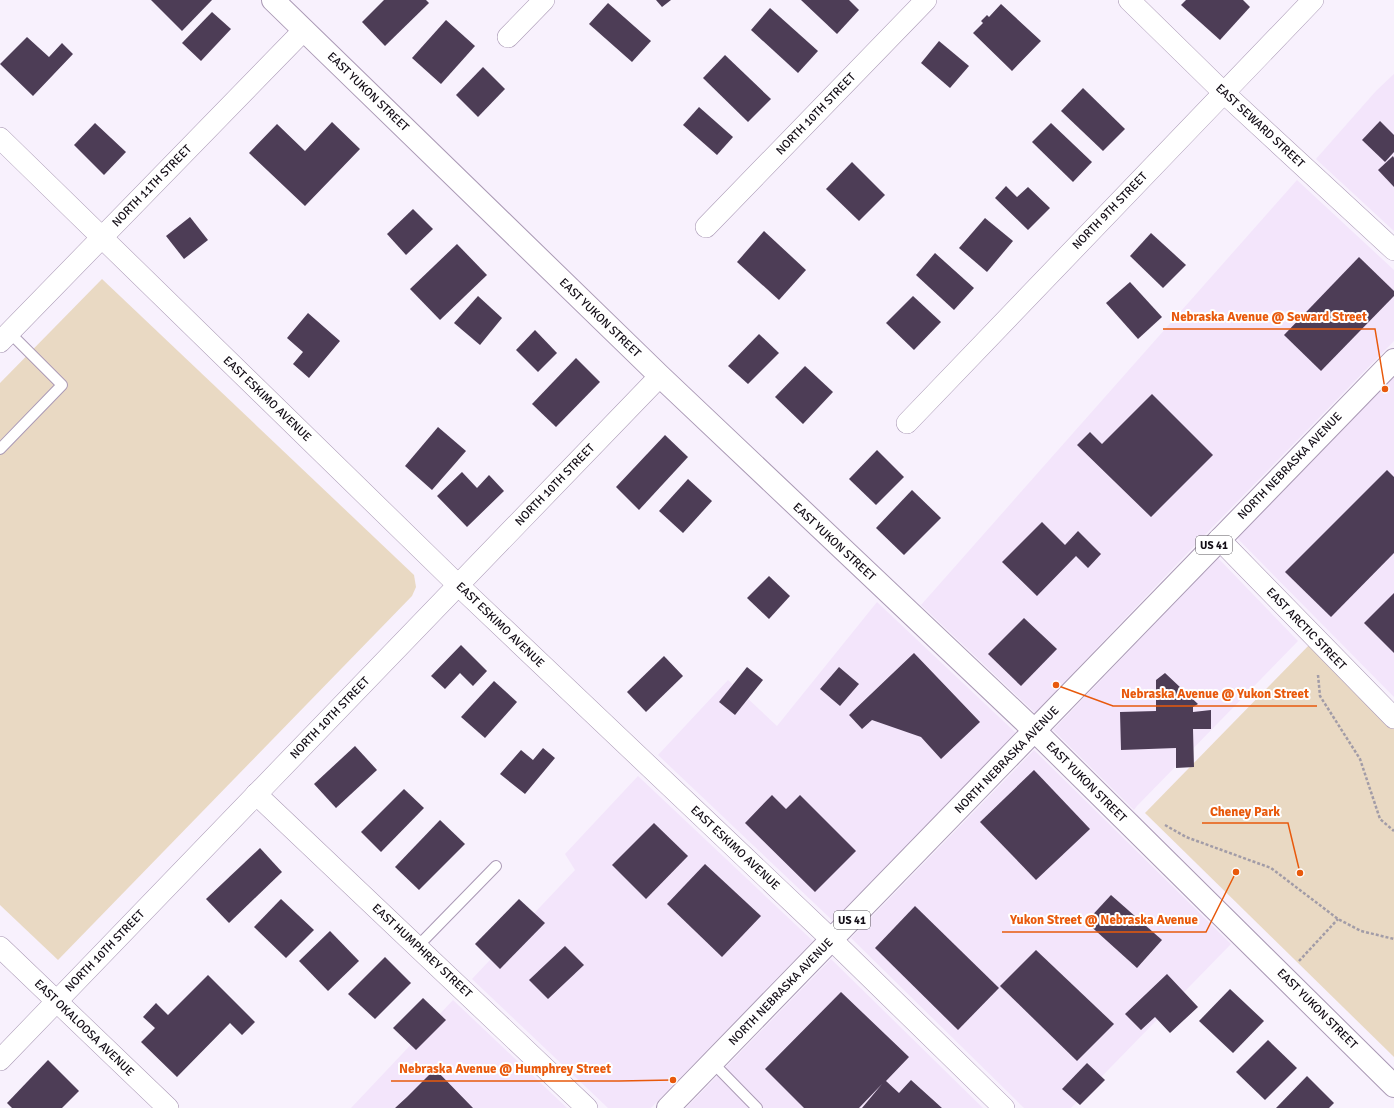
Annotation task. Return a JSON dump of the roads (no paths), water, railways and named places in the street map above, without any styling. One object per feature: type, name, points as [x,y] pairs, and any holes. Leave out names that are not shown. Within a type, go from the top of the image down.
[{"type":"street","name":"EAST YUKON STREET","points":[[273,0],[660,376],[1035,731],[1394,1086]]},
{"type":"street","points":[[508,37],[544,0]]},
{"type":"street","name":"NORTH 10TH STREET","points":[[706,227],[926,0]]},
{"type":"street","name":"EAST SEWARD STREET","points":[[1128,0],[1223,92],[1394,250]]},
{"type":"street","name":"NORTH 9TH STREET","points":[[907,423],[1312,0]]},
{"type":"street","name":"NORTH 11TH STREET","points":[[5,337],[304,30]]},
{"type":"street","name":"EAST ESKIMO AVENUE","points":[[0,138],[458,585],[832,940],[1004,1108]]},
{"type":"street","name":"NORTH NEBRASKA AVENUE","points":[[668,1108],[1394,360]]},
{"type":"street","name":"NORTH 10TH STREET","points":[[0,1060],[660,376]]},
{"type":"street","name":"EAST ARCTIC STREET","points":[[1219,539],[1394,718]]},
{"type":"street","name":"EAST HUMPHREY STREET","points":[[256,794],[587,1108]]},
{"type":"street","name":"EAST OKALOOSA AVENUE","points":[[0,947],[168,1108]]},
{"type":"lane","points":[[0,449],[62,385],[5,337]]},
{"type":"lane","points":[[417,947],[496,866]]},
{"type":"lane","points":[[712,1062],[757,1108]]},
{"type":"place","name":"Nebraska Avenue @ Seward Street","points":[[1385,389]]},
{"type":"place","name":"Nebraska Avenue @ Yukon Street","points":[[1056,685]]},
{"type":"place","name":"Yukon Street @ Nebraska Avenue","points":[[1236,872]]},
{"type":"place","name":"Cheney Park","points":[[1300,873]]},
{"type":"place","name":"Nebraska Avenue @ Humphrey Street","points":[[673,1080]]}]
